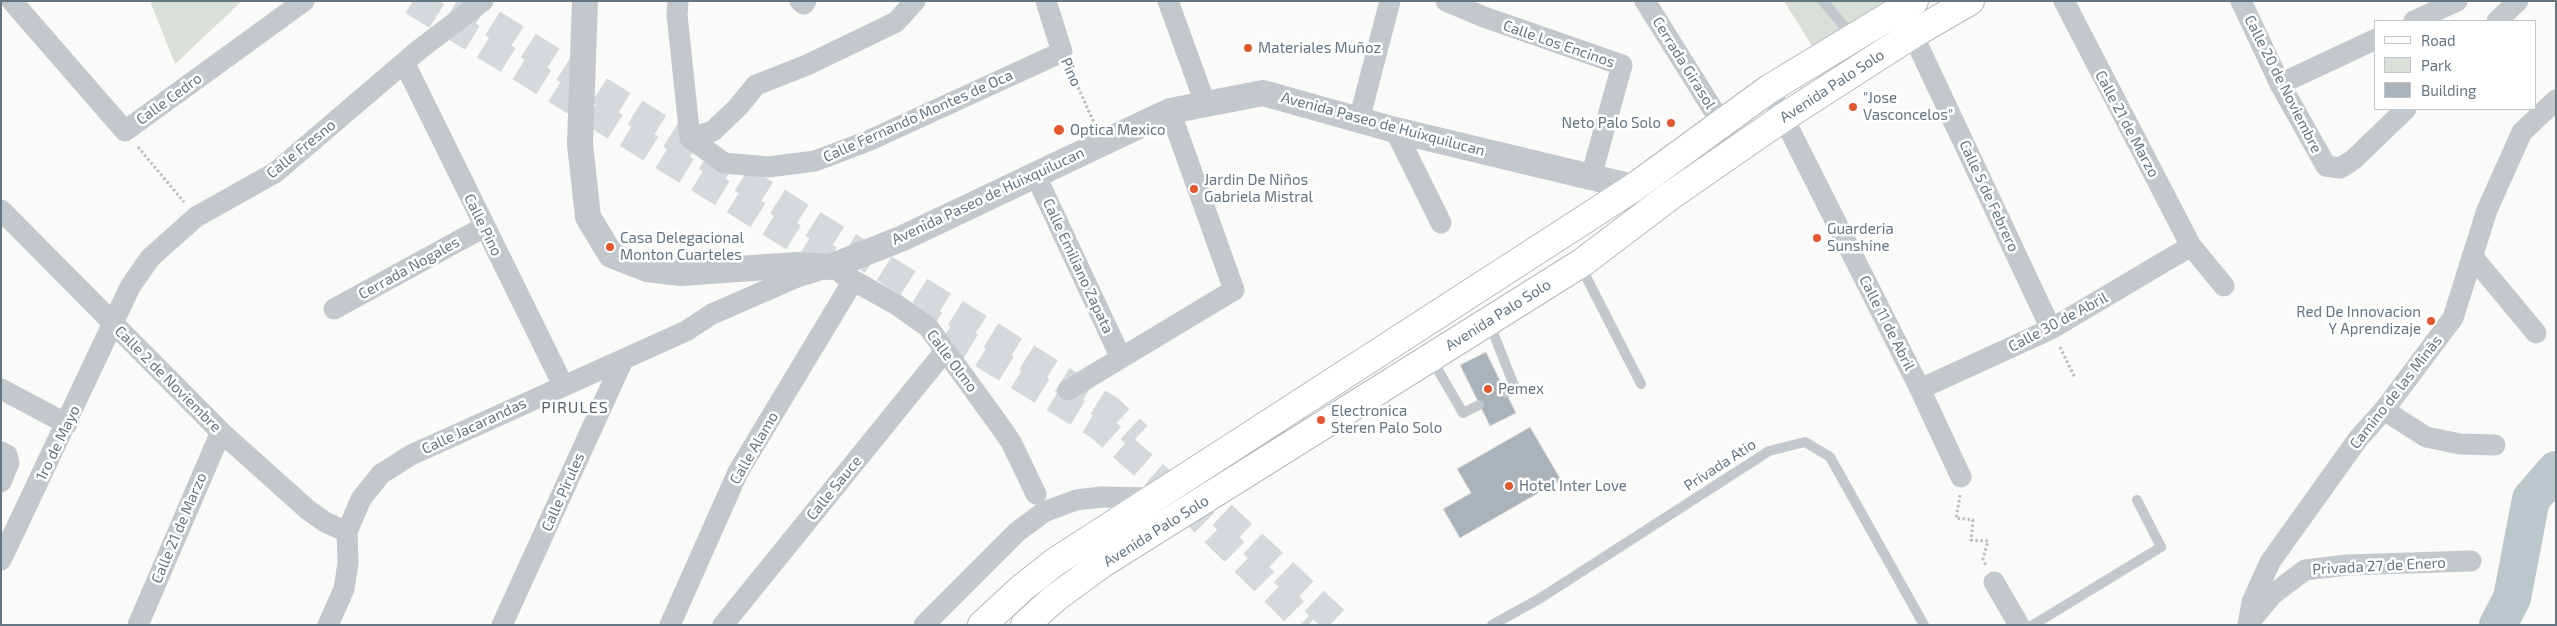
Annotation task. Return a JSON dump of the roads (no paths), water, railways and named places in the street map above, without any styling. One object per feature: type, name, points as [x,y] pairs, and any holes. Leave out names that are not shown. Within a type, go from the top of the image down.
[{"type":"main road","name":"Avenida Palo Solo","points":[[1025,625],[1055,598],[1103,563],[1364,401],[1579,264],[1670,196],[1784,117],[1913,34],[1970,1]]},
{"type":"main road","name":"Avenida Palo Solo","points":[[982,625],[1022,588],[1055,562],[1633,188],[1769,90],[1907,5]]},
{"type":"main road","points":[[1346,373],[1364,401]]},
{"type":"street","points":[[1,7],[4,1]]},
{"type":"street","name":"Calle Cedro","points":[[12,1],[125,131],[304,1]]},
{"type":"street","name":"Calle Fresno","points":[[113,325],[130,287],[150,258],[196,217],[276,172],[405,64],[420,49],[483,1]]},
{"type":"street","name":"Avenida Paseo de Huixquilucan","points":[[585,1],[580,144],[588,217],[611,255],[647,269],[681,273],[796,265],[830,267],[903,238],[1170,111],[1263,92],[1395,130],[1670,196]]},
{"type":"street","points":[[678,1],[677,15],[690,138],[713,131],[738,107],[756,85],[807,66],[896,22],[915,1]]},
{"type":"street","points":[[800,1],[804,4],[806,1]]},
{"type":"street","name":"Pino","points":[[1046,1],[1062,52]]},
{"type":"street","points":[[1360,120],[1390,1]]},
{"type":"street","name":"Calle Los Encinos","points":[[1446,1],[1479,8],[1622,66],[1591,177]]},
{"type":"street","name":"Cerrada Girasol","points":[[1646,1],[1722,124]]},
{"type":"street","name":"Calle 21 de Marzo","points":[[2064,1],[2191,246],[2224,286]]},
{"type":"street","name":"Calle 20 de Noviembre","points":[[2241,1],[2280,84],[2326,166],[2340,168],[2353,160],[2405,110]]},
{"type":"street","points":[[2416,20],[2456,1]]},
{"type":"street","points":[[2498,20],[2518,1]]},
{"type":"street","points":[[1173,2],[1205,103]]},
{"type":"street","name":"Calle 5 de Febrero","points":[[1907,5],[1913,34],[2051,329]]},
{"type":"street","points":[[2280,84],[2374,40]]},
{"type":"street","name":"Calle Fernando Montes de Oca","points":[[690,138],[724,163],[768,167],[815,162],[868,141],[1062,52]]},
{"type":"street","name":"Calle Pino","points":[[405,64],[563,385]]},
{"type":"street","name":"Calle 11 de Abril","points":[[1769,90],[1920,389],[1961,477]]},
{"type":"street","name":"Camino de las Minãs","points":[[2248,624],[2252,602],[2270,562],[2358,439],[2384,410],[2452,318],[2487,210],[2522,132],[2555,102]]},
{"type":"street","points":[[1068,390],[1234,290],[1170,111]]},
{"type":"street","points":[[1395,130],[1441,223]]},
{"type":"street","name":"Calle Emiliano Zapata","points":[[1035,174],[1121,358]]},
{"type":"street","name":"Calle 2 de Noviembre","points":[[1,210],[221,432],[308,510],[325,522],[347,532]]},
{"type":"street","name":"Cerrada Nogales","points":[[334,309],[484,227]]},
{"type":"street","name":"Calle 30 de Abril","points":[[1920,389],[2051,329],[2191,246]]},
{"type":"street","points":[[2472,256],[2536,333]]},
{"type":"street","name":"Calle Olmo","points":[[830,267],[897,305],[928,327],[1010,442],[1036,494]]},
{"type":"street","name":"Calle Jacarandas","points":[[347,532],[361,499],[380,474],[411,455],[686,331],[712,314],[796,277],[830,267]]},
{"type":"street","name":"Calle Alamo","points":[[670,625],[738,472],[853,281]]},
{"type":"street","name":"1ro de Mayo","points":[[1,560],[113,325]]},
{"type":"street","name":"Calle Sauce","points":[[723,625],[945,351]]},
{"type":"street","name":"Calle Pirules","points":[[502,625],[623,360]]},
{"type":"street","points":[[1,389],[67,424]]},
{"type":"street","points":[[2384,410],[2426,437],[2460,444],[2494,445]]},
{"type":"street","name":"Calle 21 de Marzo","points":[[138,625],[221,432]]},
{"type":"street","points":[[1,452],[7,455],[9,463],[1,482]]},
{"type":"street","points":[[924,625],[1017,532],[1044,512],[1076,500],[1101,497],[1153,498]]},
{"type":"street","points":[[328,625],[344,588],[348,563],[347,532]]},
{"type":"street","name":"Privada 27 de Enero","points":[[2248,624],[2272,595],[2305,570],[2347,565],[2471,561]]},
{"type":"street","points":[[1994,582],[2019,625]]},
{"type":"lane","points":[[1823,1],[1854,38]]},
{"type":"lane","points":[[1579,264],[1641,384]]},
{"type":"lane","points":[[1489,320],[1515,388],[1506,393]]},
{"type":"lane","points":[[1431,357],[1463,413],[1480,405]]},
{"type":"lane","name":"Privada Atio","points":[[1492,625],[1539,600],[1769,451],[1805,442],[1830,456],[1924,625]]},
{"type":"lane","points":[[2033,625],[2161,547],[2137,500]]},
{"type":"waterway","points":[[2498,625],[2512,598],[2531,499],[2556,470]]},
{"type":"tunnel","points":[[413,1],[851,273]]},
{"type":"tunnel","points":[[457,1],[1109,409],[1138,436]]},
{"type":"tunnel","points":[[911,310],[1099,426],[1178,496],[1308,625]]},
{"type":"tunnel","points":[[1222,515],[1340,625]]},
{"type":"place","name":"Materiales Muñoz","points":[[1248,48]]},
{"type":"place","name":"\"Jose Vasconcelos\"","points":[[1853,107]]},
{"type":"place","name":"Neto Palo Solo","points":[[1671,123]]},
{"type":"place","name":"Optica Mexico","points":[[1059,130]]},
{"type":"place","name":"Jardin De Niños Gabriela Mistral","points":[[1194,189]]},
{"type":"place","name":"Guarderia Sunshine","points":[[1817,238]]},
{"type":"place","name":"Casa Delegacional Monton Cuarteles","points":[[610,247]]},
{"type":"place","name":"Red De Innovacion Y Aprendizaje","points":[[2431,321]]},
{"type":"place","name":"Pemex","points":[[1488,389]]},
{"type":"place","name":"Electronica Steren Palo Solo","points":[[1321,420]]},
{"type":"place","name":"Hotel Inter Love","points":[[1509,486]]},
{"type":"district","name":"PIRULES","points":[[575,408]]}]
